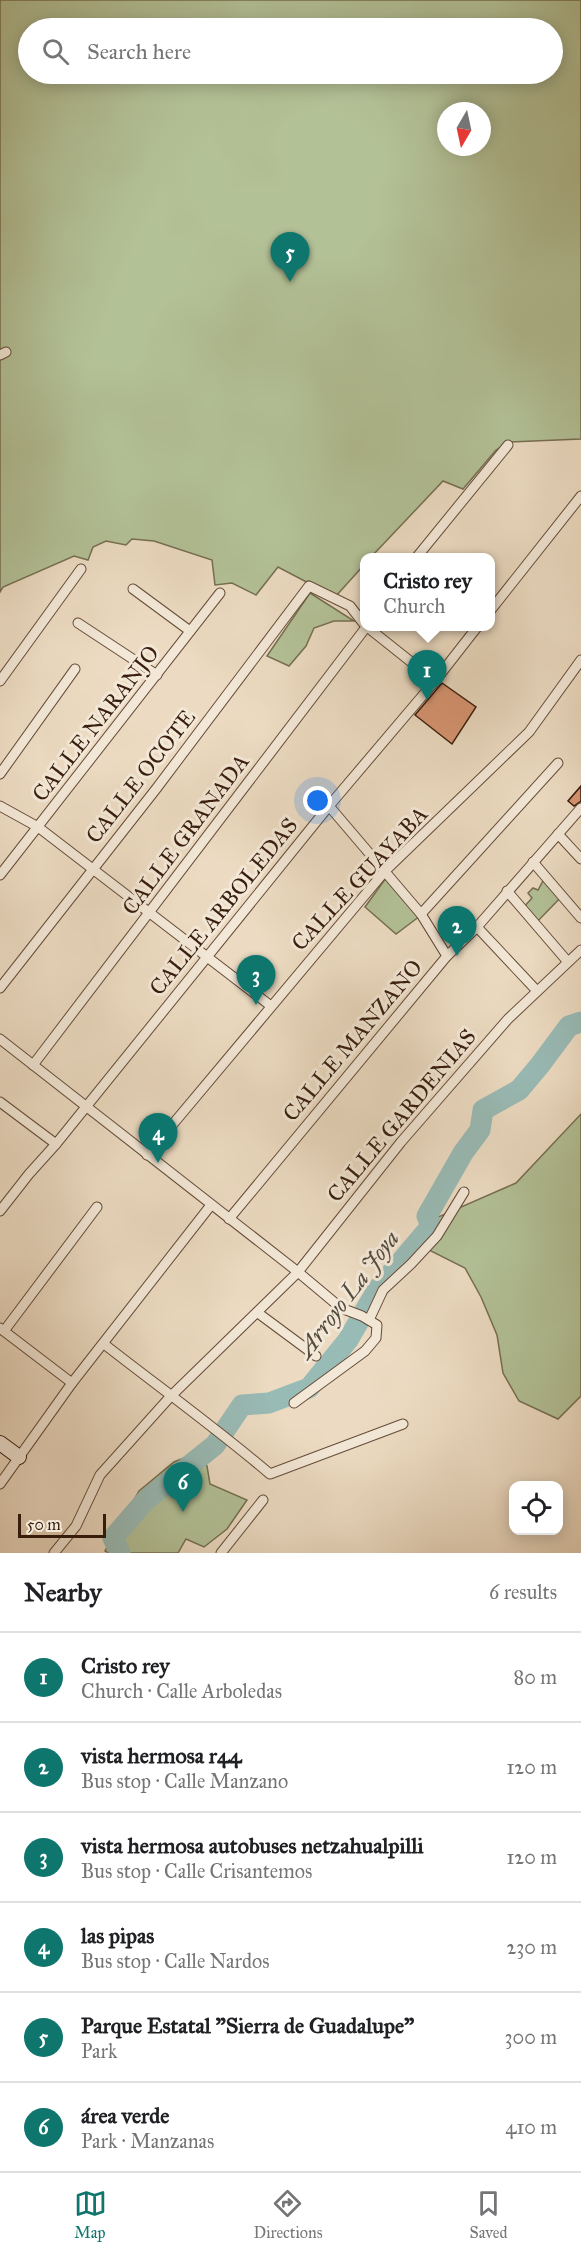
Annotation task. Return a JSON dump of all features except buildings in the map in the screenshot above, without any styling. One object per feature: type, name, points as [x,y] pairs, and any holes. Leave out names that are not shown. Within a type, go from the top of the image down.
[{"type":"street","points":[[420,553],[508,445]]},
{"type":"street","points":[[495,605],[581,496]]},
{"type":"street","points":[[0,681],[81,569]]},
{"type":"street","name":"CALLE OCOTE","points":[[0,988],[309,586],[350,606],[360,618]]},
{"type":"street","points":[[133,589],[190,631]]},
{"type":"street","name":"CALLE NARANJO","points":[[0,875],[220,593]]},
{"type":"street","points":[[78,623],[157,675]]},
{"type":"street","name":"CALLE GRANADA","points":[[33,1065],[362,631]]},
{"type":"street","points":[[372,631],[435,681]]},
{"type":"street","name":"CALLE ARBOLEDAS","points":[[1,1207],[56,1144],[329,806],[475,631]]},
{"type":"street","name":"CALLE GUAYABA","points":[[147,1155],[386,871],[530,732],[581,660]]},
{"type":"street","points":[[0,774],[75,669]]},
{"type":"street","points":[[421,914],[558,763]]},
{"type":"street","points":[[0,806],[38,827],[271,1006]]},
{"type":"street","points":[[329,806],[421,914],[447,956]]},
{"type":"street","name":"CALLE MANZANO","points":[[229,1219],[447,956],[477,927],[581,808]]},
{"type":"street","points":[[558,834],[581,859]]},
{"type":"street","points":[[533,862],[581,918]]},
{"type":"street","points":[[507,891],[568,962]]},
{"type":"street","points":[[477,927],[537,991]]},
{"type":"street","name":"CALLE GARDENIAS","points":[[54,1553],[75,1526],[100,1475],[170,1397],[298,1272],[401,1142],[508,1019],[581,950]]},
{"type":"street","points":[[0,1039],[341,1308],[377,1325],[376,1338],[365,1351],[294,1403]]},
{"type":"street","points":[[0,1102],[56,1144]]},
{"type":"street","points":[[365,1318],[383,1290],[437,1236],[464,1192]]},
{"type":"street","points":[[0,1484],[72,1383],[211,1205]]},
{"type":"street","points":[[72,1383],[2,1329],[97,1207]]},
{"type":"street","points":[[258,1313],[316,1356]]},
{"type":"street","points":[[104,1344],[170,1397],[222,1434],[270,1474],[403,1424]]},
{"type":"street","points":[[0,1443],[19,1457]]},
{"type":"street","points":[[221,1553],[263,1500]]},
{"type":"green space","points":[[0,0],[581,0],[581,439],[510,442],[496,450],[463,489],[443,481],[375,553],[360,553],[360,569],[335,597],[278,567],[256,595],[232,583],[215,585],[212,560],[154,541],[132,539],[126,545],[106,541],[93,547],[88,560],[74,556],[3,587],[0,592]]},
{"type":"green space","points":[[310,593],[354,621],[334,621],[314,628],[306,646],[289,666],[267,656]]},
{"type":"green space","points":[[386,878],[420,916],[396,934],[365,907]]},
{"type":"green space","points":[[543,881],[562,896],[536,923],[523,908],[532,898],[528,893],[533,888],[538,890]]},
{"type":"green space","points":[[581,1114],[581,1396],[558,1419],[519,1401],[503,1373],[497,1335],[481,1297],[465,1268],[417,1244],[429,1221],[516,1183]]},
{"type":"green space","points":[[199,1452],[207,1466],[210,1484],[247,1500],[227,1529],[204,1547],[186,1539],[178,1553],[109,1553],[105,1551],[139,1491],[174,1462]]},
{"type":"waterway","name":"Arroyo La Joya","points":[[120,1553],[113,1538],[146,1500],[215,1445],[242,1405],[269,1403],[309,1388],[348,1340],[377,1290],[431,1226],[427,1216],[463,1153],[480,1130],[483,1110],[519,1090],[569,1026],[581,1022]]},
{"type":"place","name":"Parque Estatal \"Sierra de Guadalupe\"","points":[[290,282]]},
{"type":"place","name":"Cristo rey","points":[[427,700]]},
{"type":"place","name":"vista hermosa r44","points":[[457,956]]},
{"type":"place","name":"vista hermosa autobuses netzahualpilli","points":[[256,1005]]},
{"type":"place","name":"las pipas","points":[[158,1163]]},
{"type":"place","name":"área verde","points":[[183,1512]]}]
